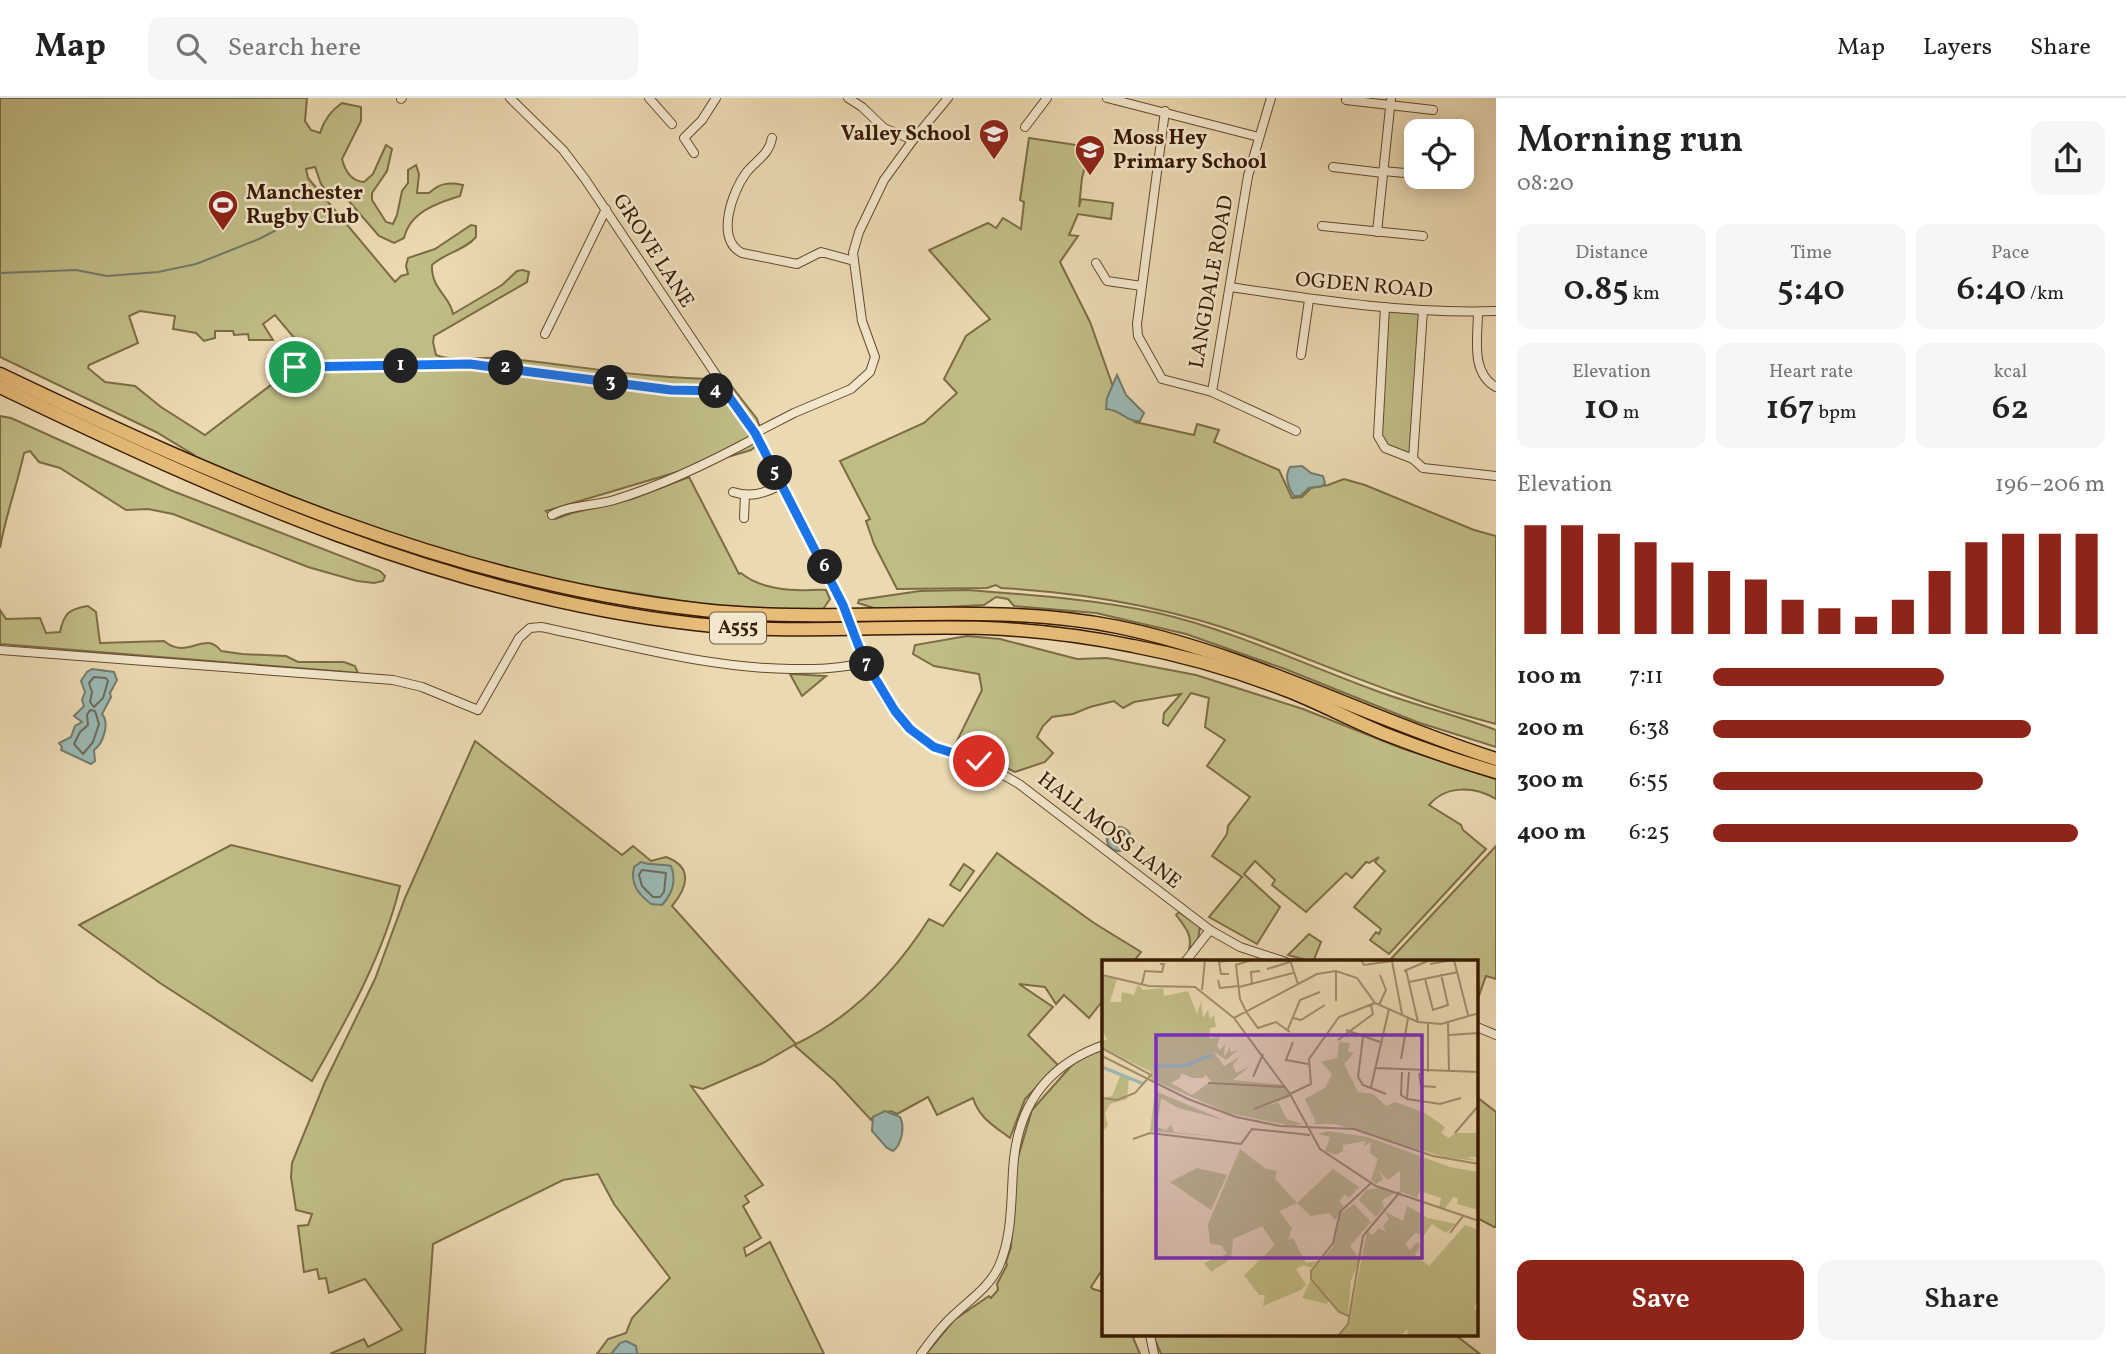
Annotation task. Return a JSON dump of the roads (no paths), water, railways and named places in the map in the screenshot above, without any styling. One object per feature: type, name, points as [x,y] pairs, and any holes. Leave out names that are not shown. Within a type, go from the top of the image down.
[{"type":"highway","name":"A555","points":[[0,374],[241,485],[373,534],[514,576],[596,595],[736,614],[800,617],[1032,616],[1115,626],[1173,640],[1251,666],[1415,732],[1496,759]]},
{"type":"highway","name":"A555","points":[[0,387],[174,469],[282,514],[403,556],[529,593],[626,615],[736,628],[802,631],[984,628],[1056,633],[1111,641],[1182,657],[1247,677],[1292,693],[1382,733],[1496,772]]},
{"type":"street","name":"GROVE LANE","points":[[510,98],[564,150],[756,435]]},
{"type":"street","points":[[649,98],[672,124]]},
{"type":"street","points":[[694,153],[684,138],[702,120],[716,98]]},
{"type":"street","points":[[848,98],[884,128],[913,140]]},
{"type":"street","points":[[552,515],[646,489],[687,472],[794,413],[850,389],[870,372],[875,357],[862,321],[853,253],[859,232],[884,180],[948,98]]},
{"type":"street","points":[[1025,127],[1047,98]]},
{"type":"street","points":[[1107,98],[1259,137]]},
{"type":"street","name":"LANGDALE ROAD","points":[[1212,391],[1248,176],[1271,98]]},
{"type":"street","points":[[1346,100],[1391,101],[1433,110]]},
{"type":"street","points":[[1377,232],[1391,101]]},
{"type":"street","points":[[1166,111],[1137,330],[1160,377],[1165,381],[1212,391],[1296,431]]},
{"type":"street","points":[[774,144],[747,172],[737,189],[728,224],[730,243],[742,253],[797,264],[821,252],[854,261]]},
{"type":"street","points":[[1333,167],[1404,173]]},
{"type":"street","points":[[545,334],[606,209]]},
{"type":"street","points":[[1322,226],[1423,236]]},
{"type":"street","points":[[1096,263],[1107,281],[1142,286]]},
{"type":"street","name":"OGDEN ROAD","points":[[1230,287],[1309,300],[1385,307],[1496,311]]},
{"type":"street","points":[[1301,355],[1309,300]]},
{"type":"street","points":[[1385,307],[1378,436],[1385,448],[1413,459],[1423,468],[1496,476]]},
{"type":"street","points":[[1413,459],[1423,310]]},
{"type":"street","points":[[1478,312],[1479,364],[1483,375],[1496,387]]},
{"type":"street","points":[[295,367],[470,364],[671,390],[725,391]]},
{"type":"street","name":"HALL MOSS LANE","points":[[756,435],[843,605],[866,662],[895,711],[921,739],[934,747],[979,761],[1019,784],[1210,930],[1240,947],[1280,960]]},
{"type":"street","points":[[733,492],[745,495],[763,493],[781,485]]},
{"type":"street","points":[[744,518],[745,495]]},
{"type":"street","points":[[0,650],[393,680],[422,687],[478,710],[519,638],[530,628],[541,627],[698,660],[765,669],[828,669],[866,662]]},
{"type":"street","points":[[1187,960],[1210,930]]},
{"type":"street","points":[[1478,1027],[1496,1035]]},
{"type":"street","points":[[920,1354],[954,1315],[988,1283],[998,1268],[1009,1230],[1013,1167],[1025,1110],[1051,1077],[1076,1057],[1102,1046]]},
{"type":"street","points":[[1150,1336],[1154,1354]]},
{"type":"water","points":[[1117,375],[1126,395],[1144,413],[1140,421],[1106,409],[1107,398]]},
{"type":"water","points":[[1302,466],[1311,473],[1323,476],[1325,483],[1309,488],[1300,496],[1294,496],[1287,474],[1290,467]]},
{"type":"water","points":[[92,669],[114,672],[117,680],[102,714],[104,733],[94,750],[95,761],[91,764],[61,750],[59,743],[71,737],[75,726],[82,722],[74,716],[84,706],[82,700],[85,692],[81,681]]},
{"type":"water","points":[[1119,827],[1127,831],[1131,839],[1127,847],[1119,851],[1111,847],[1107,839],[1111,831]]},
{"type":"water","points":[[641,862],[671,866],[674,877],[672,887],[662,905],[651,904],[636,888],[633,879],[634,867]]},
{"type":"water","points":[[885,1111],[900,1117],[902,1121],[900,1140],[893,1151],[872,1131],[873,1117]]},
{"type":"water","points":[[626,1341],[636,1346],[637,1354],[611,1354],[620,1343]]},
{"type":"waterway","points":[[0,273],[76,270],[107,276],[158,272],[196,264],[259,239],[311,212],[319,213]]},
{"type":"place","name":"Valley School","points":[[994,161]]},
{"type":"place","name":"Moss Hey Primary School","points":[[1090,177]]},
{"type":"place","name":"Manchester Rugby Club","points":[[223,232]]}]
